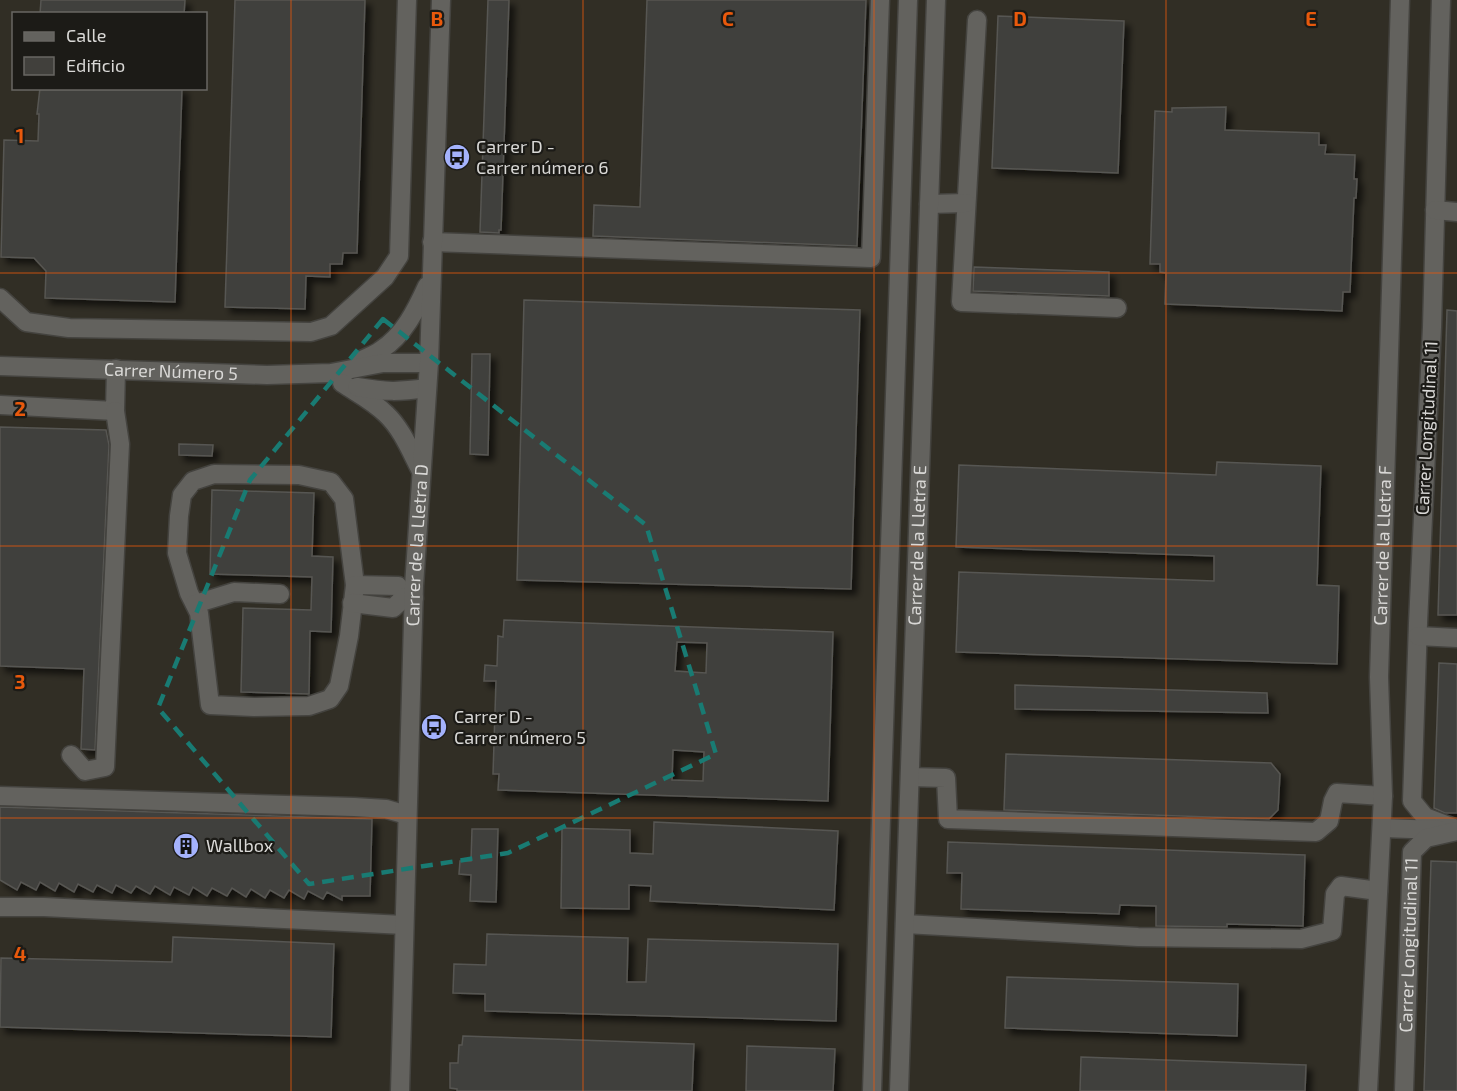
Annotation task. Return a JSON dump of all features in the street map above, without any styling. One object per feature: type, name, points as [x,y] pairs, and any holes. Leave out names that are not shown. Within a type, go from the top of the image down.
[{"type":"street","points":[[0,298],[26,322],[69,328],[311,332],[331,326],[385,277],[399,256],[407,0]]},
{"type":"street","name":"Carrer de la Lletra D","points":[[400,1091],[410,597],[428,388],[441,0]]},
{"type":"street","points":[[432,242],[871,258],[880,0]]},
{"type":"street","name":"Carrer de la Lletra E","points":[[872,1091],[908,0]]},
{"type":"street","name":"Carrer de la Lletra E","points":[[899,1091],[936,0]]},
{"type":"street","name":"Carrer de la Lletra F","points":[[1368,1091],[1383,796],[1379,677],[1400,0]]},
{"type":"street","name":"Carrer Longitudinal 11","points":[[1441,0],[1432,327],[1412,801],[1425,817],[1457,830]]},
{"type":"street","points":[[977,20],[961,302],[1117,308]]},
{"type":"street","points":[[929,204],[966,203]]},
{"type":"street","points":[[1435,210],[1457,212]]},
{"type":"street","points":[[342,378],[399,335],[415,313],[431,276]]},
{"type":"street","points":[[342,378],[383,363],[429,363]]},
{"type":"street","name":"Carrer Número 5","points":[[0,366],[267,375],[318,374],[342,378]]},
{"type":"street","points":[[71,755],[85,771],[105,767],[120,444],[115,411],[116,369]]},
{"type":"street","points":[[342,378],[380,392],[428,388]]},
{"type":"street","points":[[342,378],[388,415],[401,433],[422,473]]},
{"type":"street","points":[[0,405],[115,411]]},
{"type":"street","points":[[214,474],[298,476],[331,482],[344,499],[355,585],[339,686],[330,699],[309,706],[210,705],[200,613],[181,573],[177,553],[182,495],[193,481],[214,474]]},
{"type":"street","points":[[352,603],[393,608],[410,597],[398,586],[355,585]]},
{"type":"street","points":[[195,604],[234,592],[280,594]]},
{"type":"street","points":[[1418,636],[1457,638]]},
{"type":"street","points":[[910,777],[946,778],[948,819],[1316,832],[1329,821],[1337,793],[1383,796]]},
{"type":"street","points":[[0,796],[354,807],[386,809],[407,815]]},
{"type":"street","points":[[1382,828],[1457,830]]},
{"type":"street","name":"Carrer Longitudinal 11","points":[[1404,1091],[1412,852],[1426,838],[1457,830]]},
{"type":"street","points":[[905,924],[1138,937],[1301,939],[1332,932],[1335,894],[1341,886],[1378,891]]},
{"type":"street","points":[[0,907],[404,925]]},
{"type":"highlighted area","points":[[383,319],[646,525],[716,754],[508,853],[309,884],[158,708],[250,480]]},
{"type":"shaded area","points":[[0,0],[1457,0],[1457,1091],[0,1091]]},
{"type":"building","points":[[41,0],[185,0],[184,12],[40,12]]},
{"type":"building","points":[[235,0],[365,0],[357,253],[343,253],[342,264],[330,264],[330,277],[306,276],[305,309],[225,307]]},
{"type":"building","points":[[488,0],[509,0],[501,230],[499,233],[480,232]]},
{"type":"building","points":[[647,0],[866,0],[857,246],[593,236],[594,205],[640,207]]},
{"type":"building","points":[[998,16],[1124,21],[1118,173],[992,168]]},
{"type":"building","points":[[40,90],[182,90],[175,302],[45,298],[46,271],[34,258],[1,257],[4,140],[38,141],[39,114],[37,114]]},
{"type":"building","points":[[1226,107],[1225,130],[1319,133],[1319,145],[1326,145],[1325,154],[1355,155],[1354,179],[1357,179],[1356,198],[1354,198],[1350,292],[1343,292],[1342,311],[1165,304],[1166,273],[1160,272],[1160,264],[1150,264],[1155,111],[1172,112],[1172,108]]},
{"type":"building","points":[[974,267],[1109,272],[1109,296],[973,291]]},
{"type":"building","points":[[524,300],[860,310],[851,589],[517,580]]},
{"type":"building","points":[[1447,310],[1457,311],[1457,615],[1438,615]]},
{"type":"building","points":[[472,354],[490,354],[488,455],[470,454]]},
{"type":"building","points":[[0,427],[106,430],[109,445],[95,750],[81,749],[84,669],[0,666]]},
{"type":"building","points":[[179,444],[213,445],[212,456],[179,455]]},
{"type":"building","points":[[1217,462],[1321,466],[1317,585],[1339,586],[1337,664],[956,652],[959,572],[1214,581],[1214,556],[956,547],[959,465],[1216,475]]},
{"type":"building","points":[[212,490],[314,493],[312,556],[333,557],[331,632],[310,631],[309,694],[241,692],[243,608],[311,610],[312,577],[210,574]]},
{"type":"building","points":[[504,620],[833,632],[828,801],[498,790],[499,774],[493,774],[496,681],[484,681],[485,665],[497,666],[498,636],[503,637]],"holes":[[[677,642],[707,643],[706,673],[675,671]],[[673,750],[704,752],[703,781],[672,780]]]},
{"type":"building","points":[[1439,663],[1457,664],[1457,813],[1445,813],[1434,808]]},
{"type":"building","points":[[1015,685],[1267,693],[1268,713],[1015,709]]},
{"type":"building","points":[[1006,754],[1271,763],[1280,774],[1278,810],[1269,819],[1004,810]]},
{"type":"building","name":"Wallbox","points":[[0,807],[372,819],[370,896],[342,896],[342,900],[327,892],[323,899],[308,891],[304,899],[289,890],[284,898],[270,890],[265,898],[251,889],[246,897],[232,888],[227,896],[212,888],[207,896],[193,887],[189,895],[174,887],[170,895],[155,886],[150,894],[136,886],[131,893],[116,885],[112,893],[97,885],[93,892],[78,884],[74,892],[59,883],[55,891],[40,882],[36,890],[21,882],[17,890],[0,880]]},
{"type":"building","points":[[654,822],[838,831],[834,910],[650,901],[651,886],[629,885],[629,909],[561,908],[562,828],[630,830],[630,853],[653,854]]},
{"type":"building","points":[[472,829],[498,829],[496,902],[470,901],[471,875],[459,874],[460,861],[471,861]]},
{"type":"building","points":[[948,842],[1305,855],[1303,926],[1227,924],[1227,927],[1156,926],[1156,906],[1120,905],[1119,914],[961,909],[962,873],[947,873]]},
{"type":"building","points":[[1431,861],[1457,862],[1457,1091],[1424,1091]]},
{"type":"building","points":[[487,934],[628,938],[627,982],[646,982],[648,939],[838,944],[836,1021],[485,1011],[485,994],[453,993],[454,964],[486,965]]},
{"type":"building","points":[[173,937],[334,944],[331,1037],[0,1027],[1,958],[172,962]]},
{"type":"building","points":[[1007,977],[1238,984],[1237,1036],[1005,1028]]},
{"type":"building","points":[[463,1036],[694,1044],[692,1091],[457,1091],[457,1089],[450,1088],[450,1063],[458,1063],[459,1045],[462,1045]]},
{"type":"building","points":[[747,1046],[835,1049],[833,1091],[746,1091]]},
{"type":"building","points":[[1081,1057],[1306,1065],[1305,1091],[1080,1091]]},
{"type":"place","name":"Carrer D - Carrer número 6","points":[[457,157]]},
{"type":"place","name":"Carrer D - Carrer número 5","points":[[434,727]]},
{"type":"place","name":"Wallbox","points":[[186,846]]}]
